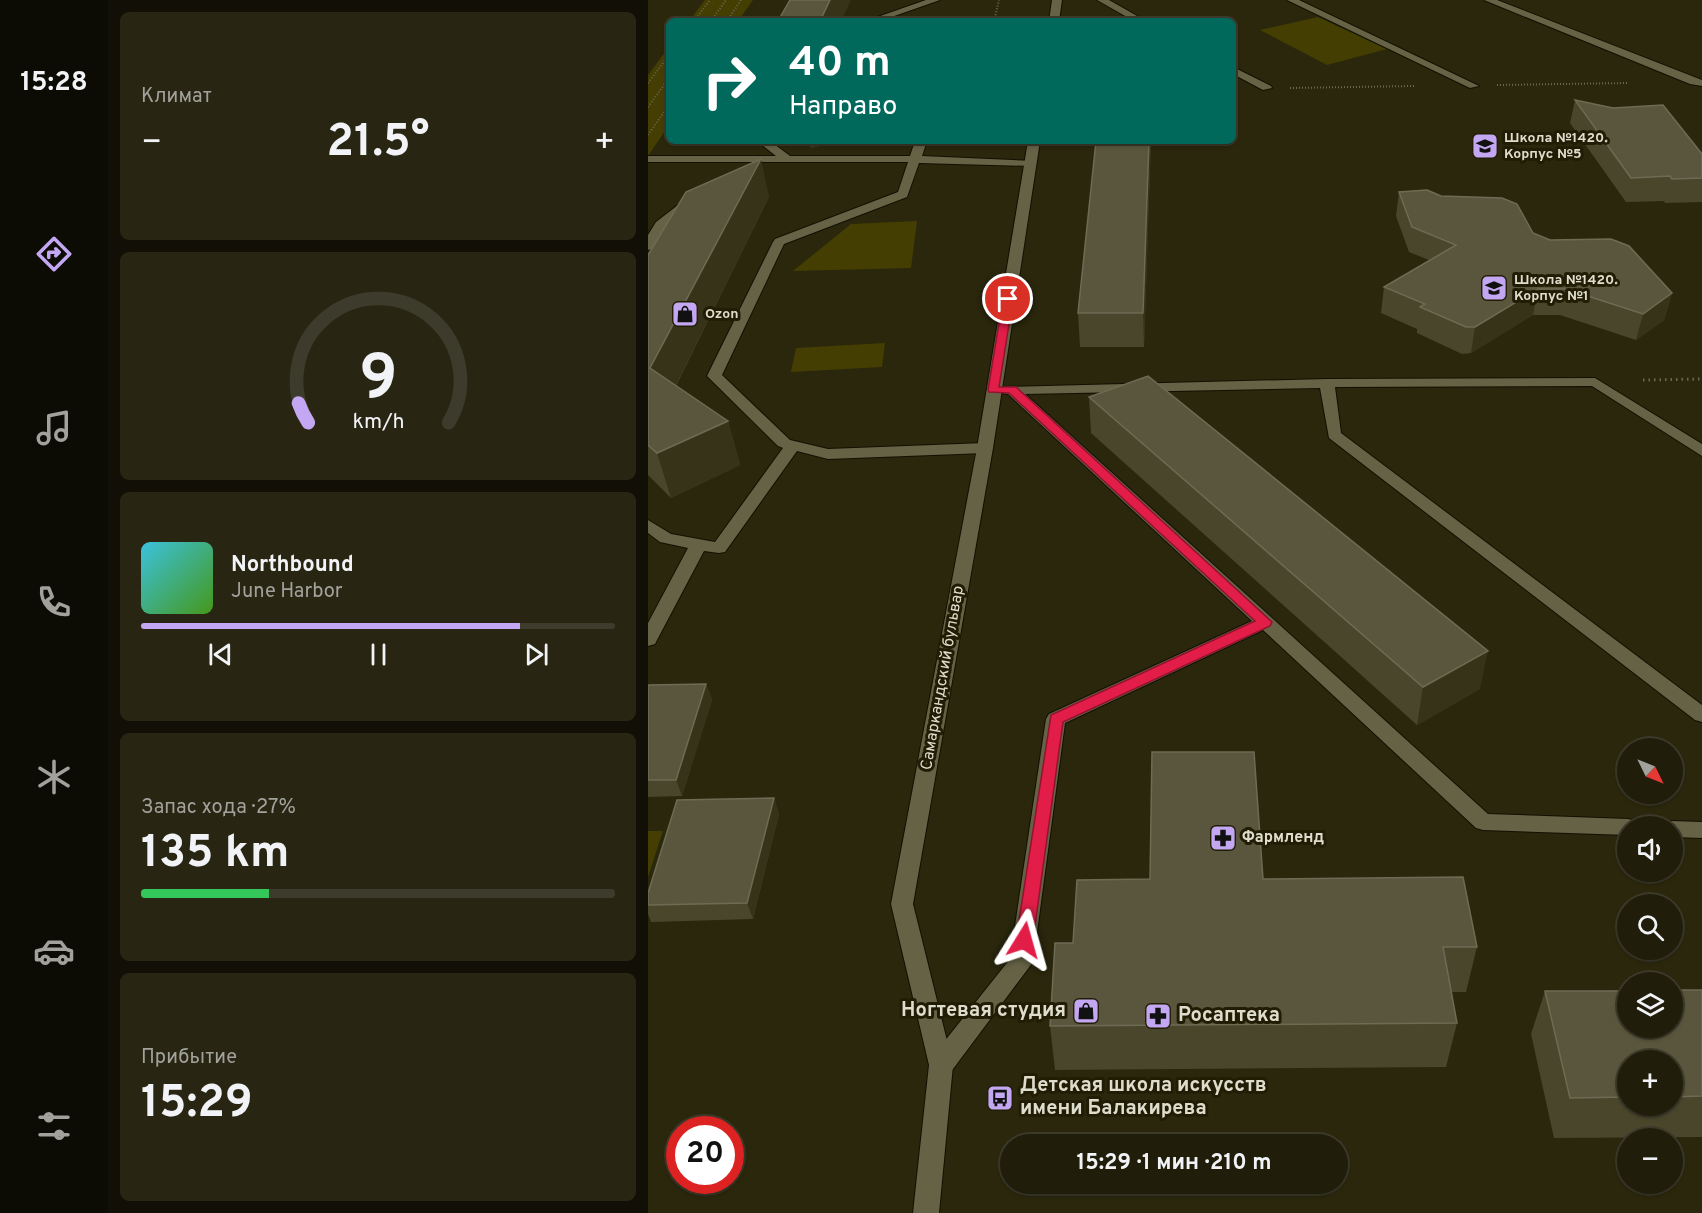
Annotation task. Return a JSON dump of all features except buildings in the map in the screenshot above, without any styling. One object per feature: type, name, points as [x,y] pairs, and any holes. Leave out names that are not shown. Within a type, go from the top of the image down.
[{"type":"street","points":[[880,18],[935,0]]},
{"type":"street","points":[[1054,18],[1057,0]]},
{"type":"street","points":[[1102,0],[1135,18]]},
{"type":"street","points":[[1292,0],[1474,86]]},
{"type":"street","points":[[1489,0],[1683,78],[1702,83]]},
{"type":"street","points":[[1236,72],[1267,88]]},
{"type":"street","points":[[767,144],[789,160]]},
{"type":"street","points":[[920,144],[903,194],[779,242],[714,376],[784,443],[828,454],[985,448]]},
{"type":"street","name":"Самаркандский бульвар","points":[[926,1213],[941,1065],[902,904],[985,448],[1002,390],[1034,144]]},
{"type":"street","points":[[648,159],[915,159],[1031,164]]},
{"type":"street","points":[[747,173],[789,160]]},
{"type":"street","points":[[648,246],[660,225],[705,187]]},
{"type":"street","points":[[1002,390],[1327,383],[1595,382],[1702,451]]},
{"type":"street","points":[[1327,383],[1334,435],[1702,715]]},
{"type":"street","points":[[1002,390],[1265,622],[1483,822],[1617,827]]},
{"type":"street","points":[[648,525],[666,538],[719,548],[793,445]]},
{"type":"street","points":[[648,640],[699,544]]},
{"type":"street","points":[[941,1065],[1021,962],[1056,718],[1265,622]]},
{"type":"street","points":[[1683,829],[1702,830]]},
{"type":"path","points":[[696,18],[710,0]]},
{"type":"path","points":[[713,18],[726,0]]},
{"type":"path","points":[[729,18],[741,0]]},
{"type":"path","points":[[995,18],[999,0]]},
{"type":"path","points":[[648,83],[666,59]]},
{"type":"path","points":[[648,107],[666,82]]},
{"type":"path","points":[[648,136],[666,109]]},
{"type":"path","points":[[1595,382],[1702,379]]},
{"type":"shaded area","points":[[705,0],[753,0],[740,18],[691,18]]},
{"type":"shaded area","points":[[1318,17],[1387,49],[1327,65],[1260,30]]},
{"type":"shaded area","points":[[666,51],[666,129],[648,156],[648,75]]},
{"type":"shaded area","points":[[917,221],[911,268],[793,271],[851,224]]},
{"type":"shaded area","points":[[885,343],[882,367],[791,372],[796,348]]},
{"type":"shaded area","points":[[648,831],[663,831],[648,877]]},
{"type":"place","name":"Школа №1420. Корпус №5","points":[[1485,146]]},
{"type":"place","name":"Школа №1420. Корпус №1","points":[[1494,288]]},
{"type":"place","name":"Ozon","points":[[685,314]]},
{"type":"place","name":"Фармленд","points":[[1223,838]]},
{"type":"place","name":"Ногтевая студия","points":[[1086,1011]]},
{"type":"place","name":"Росаптека","points":[[1158,1016]]},
{"type":"place","name":"Детская школа искусств имени Балакирева","points":[[1000,1098]]},
{"type":"route","points":[[1008,299],[993,390],[1012,390],[1265,622],[1056,718],[1024,940]]}]
